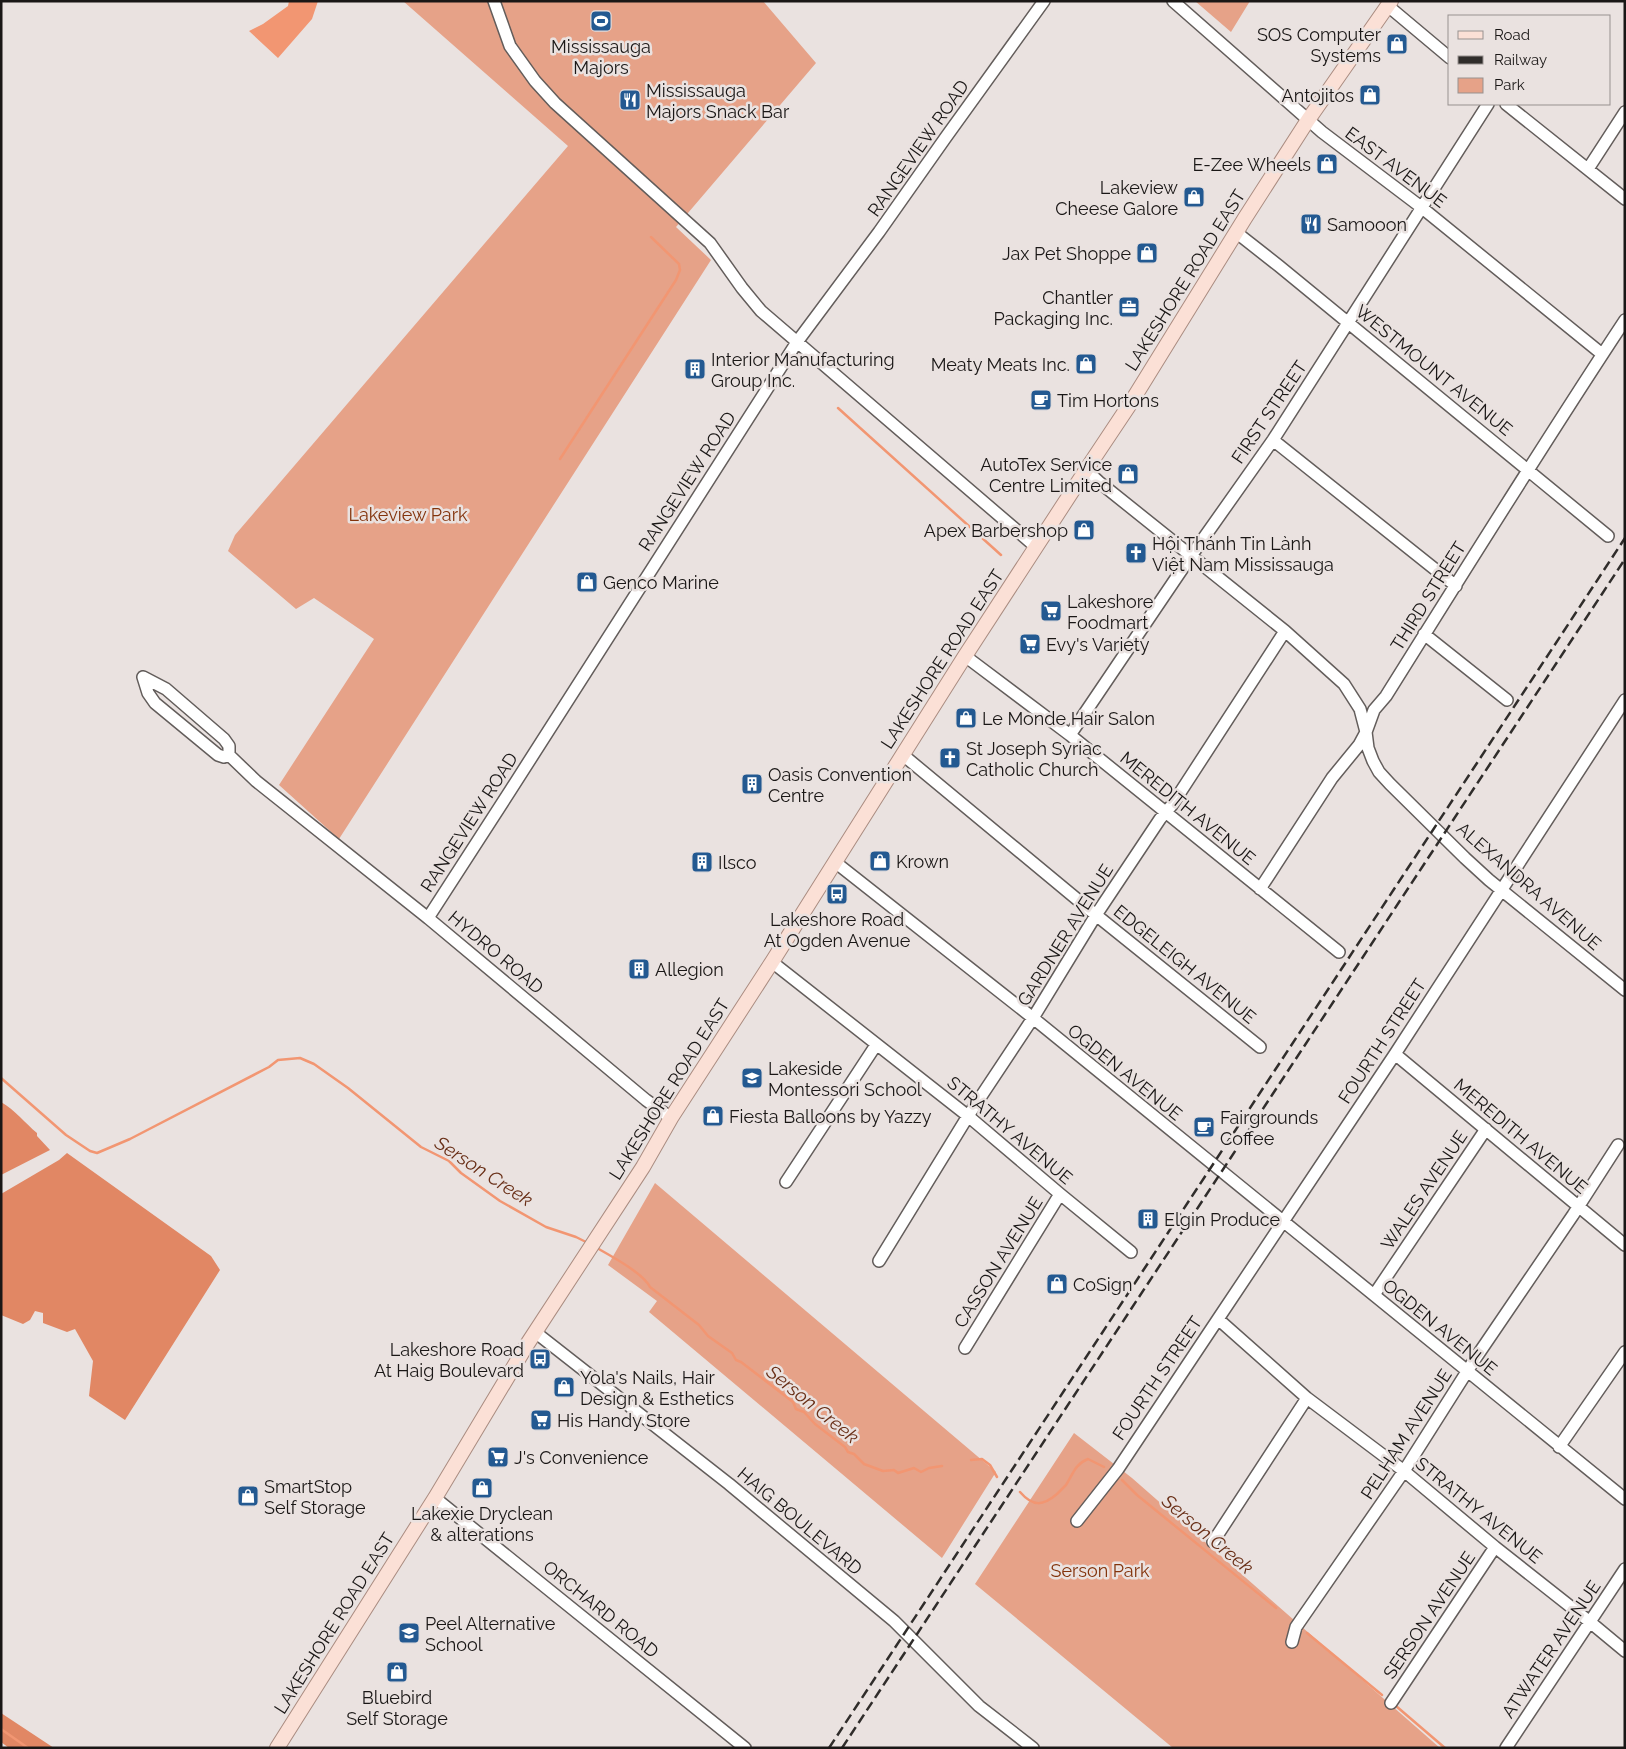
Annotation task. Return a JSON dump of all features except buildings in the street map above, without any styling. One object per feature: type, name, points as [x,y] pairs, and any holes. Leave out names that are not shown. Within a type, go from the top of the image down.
[{"type":"main road","name":"LAKESHORE ROAD EAST","points":[[277,1748],[434,1498],[535,1332],[643,1166],[671,1118],[965,656],[1130,404],[1308,120],[1389,4]]},
{"type":"street","points":[[494,1],[510,46],[535,82],[555,103],[710,243],[742,288],[761,310],[1036,547]]},
{"type":"street","name":"RANGEVIEW ROAD","points":[[428,918],[797,342],[879,232],[1044,1]]},
{"type":"street","name":"EAST AVENUE","points":[[1173,1],[1322,132],[1421,207],[1602,354]]},
{"type":"street","points":[[1389,4],[1448,56]]},
{"type":"street","name":"FIRST STREET","points":[[1070,735],[1191,556],[1273,440],[1487,105]]},
{"type":"street","points":[[1507,105],[1625,199]]},
{"type":"street","points":[[1588,169],[1625,112]]},
{"type":"street","name":"WESTMOUNT AVENUE","points":[[1237,233],[1608,536]]},
{"type":"street","name":"THIRD STREET","points":[[1260,889],[1332,778],[1359,745],[1374,710],[1386,696],[1528,469],[1625,320]]},
{"type":"street","points":[[1273,440],[1456,586]]},
{"type":"street","name":"ALEXANDRA AVENUE","points":[[1086,470],[1285,631],[1344,684],[1360,709],[1368,748],[1373,761],[1390,784],[1465,858],[1501,890],[1625,990]]},
{"type":"street","name":"GARDNER AVENUE","points":[[879,1261],[968,1116],[1096,915],[1165,812],[1172,805],[1285,631]]},
{"type":"street","points":[[1424,634],[1506,700]]},
{"type":"street","name":"MEREDITH AVENUE","points":[[965,656],[1070,735],[1339,952]]},
{"type":"street","points":[[143,677],[166,689],[228,742],[229,755],[224,757],[218,755],[155,703],[148,693],[143,677]]},
{"type":"street","name":"FOURTH STREET","points":[[1077,1521],[1118,1469],[1394,1054],[1625,700]]},
{"type":"street","name":"HYDRO ROAD","points":[[229,755],[276,798],[428,918],[646,1100],[671,1118]]},
{"type":"street","name":"EDGELEIGH AVENUE","points":[[903,755],[1096,915],[1260,1047]]},
{"type":"street","name":"OGDEN AVENUE","points":[[835,862],[1032,1018],[1625,1499]]},
{"type":"street","name":"STRATHY AVENUE","points":[[772,962],[968,1116],[1131,1252]]},
{"type":"street","points":[[786,1182],[876,1045]]},
{"type":"street","name":"MEREDITH AVENUE","points":[[1394,1054],[1625,1245]]},
{"type":"street","name":"WALES AVENUE","points":[[1374,1295],[1486,1129]]},
{"type":"street","name":"PELHAM AVENUE","points":[[1292,1642],[1296,1627],[1404,1471],[1467,1372],[1618,1145]]},
{"type":"street","name":"CASSON AVENUE","points":[[965,1348],[1060,1194]]},
{"type":"street","name":"STRATHY AVENUE","points":[[1218,1319],[1307,1398],[1404,1471],[1625,1651]]},
{"type":"street","name":"HAIG BOULEVARD","points":[[535,1332],[729,1484],[894,1621],[978,1706],[1033,1748]]},
{"type":"street","points":[[1559,1447],[1625,1352]]},
{"type":"street","points":[[1213,1542],[1307,1398]]},
{"type":"street","name":"ORCHARD ROAD","points":[[434,1498],[745,1748]]},
{"type":"street","name":"SERSON AVENUE","points":[[1392,1702],[1495,1547]]},
{"type":"street","name":"ATWATER AVENUE","points":[[1506,1748],[1625,1569]]},
{"type":"green space","name":"Lakeview Park","points":[[403,1],[763,1],[816,63],[676,227],[711,260],[339,839],[279,785],[374,639],[314,598],[296,609],[228,551],[235,535],[568,146]]},
{"type":"green space","points":[[1195,1],[1250,1],[1231,32]]},
{"type":"green space","points":[[655,1183],[996,1472],[942,1558],[649,1312],[657,1301],[608,1265]]},
{"type":"green space","name":"Serson Park","points":[[1074,1433],[1132,1478],[1440,1748],[1173,1748],[975,1584]]},
{"type":"shaded area","points":[[289,1],[318,1],[312,19],[278,58],[249,31],[263,24],[288,6]]},
{"type":"shaded area","points":[[1,1102],[37,1133],[37,1136],[50,1150],[1,1175]]},
{"type":"shaded area","points":[[67,1153],[211,1256],[220,1270],[125,1420],[89,1396],[93,1361],[75,1329],[67,1332],[43,1323],[43,1313],[35,1311],[30,1320],[23,1324],[1,1315],[1,1194],[59,1160]]},
{"type":"shaded area","points":[[1,1713],[54,1748],[9,1748],[1,1742]]},
{"type":"waterway","points":[[560,459],[676,280],[680,270],[679,264],[651,237]]},
{"type":"waterway","points":[[838,408],[1001,555]]},
{"type":"waterway","name":"Serson Creek","points":[[1,1078],[66,1135],[90,1151],[97,1153],[130,1139],[269,1067],[278,1060],[300,1058],[314,1064],[348,1088],[421,1147],[449,1161],[461,1173],[500,1201],[546,1227],[588,1243]]},
{"type":"waterway","name":"Serson Creek","points":[[597,1248],[641,1276],[650,1287],[699,1325],[708,1336],[732,1353],[736,1360],[793,1402],[796,1409],[804,1412],[815,1424],[864,1464],[883,1471],[894,1470],[898,1473],[914,1468],[921,1472],[929,1468],[942,1466]]},
{"type":"waterway","name":"Serson Creek","points":[[971,1460],[982,1459],[990,1465],[997,1477]]},
{"type":"waterway","name":"Serson Creek","points":[[1020,1492],[1029,1500],[1043,1503],[1052,1498],[1066,1485],[1075,1470],[1084,1461],[1088,1459],[1104,1467]]},
{"type":"waterway","name":"Serson Creek","points":[[1122,1480],[1137,1495],[1276,1608]]},
{"type":"waterway","name":"Serson Creek","points":[[1307,1633],[1382,1695]]},
{"type":"waterway","name":"Serson Creek","points":[[1396,1706],[1445,1748]]},
{"type":"waterway","points":[[1,1729],[28,1748]]},
{"type":"railway","points":[[829,1748],[1625,538]]},
{"type":"railway","points":[[842,1748],[1625,559]]},
{"type":"place","name":"Mississauga Majors","points":[[601,21]]},
{"type":"place","name":"SOS Computer Systems","points":[[1397,44]]},
{"type":"place","name":"Antojitos","points":[[1370,95]]},
{"type":"place","name":"Mississauga Majors Snack Bar","points":[[630,100]]},
{"type":"place","name":"E-Zee Wheels","points":[[1327,164]]},
{"type":"place","name":"Lakeview Cheese Galore","points":[[1194,197]]},
{"type":"place","name":"Samooon","points":[[1311,224]]},
{"type":"place","name":"Jax Pet Shoppe","points":[[1147,253]]},
{"type":"place","name":"Chantler Packaging Inc.","points":[[1129,307]]},
{"type":"place","name":"Meaty Meats Inc.","points":[[1086,364]]},
{"type":"place","name":"Interior Manufacturing Group Inc.","points":[[695,369]]},
{"type":"place","name":"Tim Hortons","points":[[1041,400]]},
{"type":"place","name":"AutoTex Service Centre Limited","points":[[1128,474]]},
{"type":"place","name":"Apex Barbershop","points":[[1084,530]]},
{"type":"place","name":"Hội Thánh Tin Lành Việt Nam Mississauga","points":[[1136,553]]},
{"type":"place","name":"Genco Marine","points":[[587,582]]},
{"type":"place","name":"Lakeshore Foodmart","points":[[1051,611]]},
{"type":"place","name":"Evy's Variety","points":[[1030,644]]},
{"type":"place","name":"Le Monde Hair Salon","points":[[966,718]]},
{"type":"place","name":"St Joseph Syriac Catholic Church","points":[[950,758]]},
{"type":"place","name":"Oasis Convention Centre","points":[[752,784]]},
{"type":"place","name":"Krown","points":[[880,861]]},
{"type":"place","name":"Ilsco","points":[[702,862]]},
{"type":"place","name":"Lakeshore Road At Ogden Avenue","points":[[837,894]]},
{"type":"place","name":"Allegion","points":[[639,969]]},
{"type":"place","name":"Lakeside Montessori School","points":[[752,1078]]},
{"type":"place","name":"Fiesta Balloons by Yazzy","points":[[713,1116]]},
{"type":"place","name":"Fairgrounds Coffee","points":[[1204,1127]]},
{"type":"place","name":"Elgin Produce","points":[[1148,1219]]},
{"type":"place","name":"CoSign","points":[[1057,1284]]},
{"type":"place","name":"Lakeshore Road At Haig Boulevard","points":[[540,1359]]},
{"type":"place","name":"Yola's Nails, Hair Design & Esthetics","points":[[564,1387]]},
{"type":"place","name":"His Handy Store","points":[[541,1420]]},
{"type":"place","name":"J's Convenience","points":[[498,1457]]},
{"type":"place","name":"Lakexie Dryclean & alterations","points":[[482,1488]]},
{"type":"place","name":"SmartStop Self Storage","points":[[248,1496]]},
{"type":"place","name":"Peel Alternative School","points":[[409,1633]]},
{"type":"place","name":"Bluebird Self Storage","points":[[397,1672]]}]
